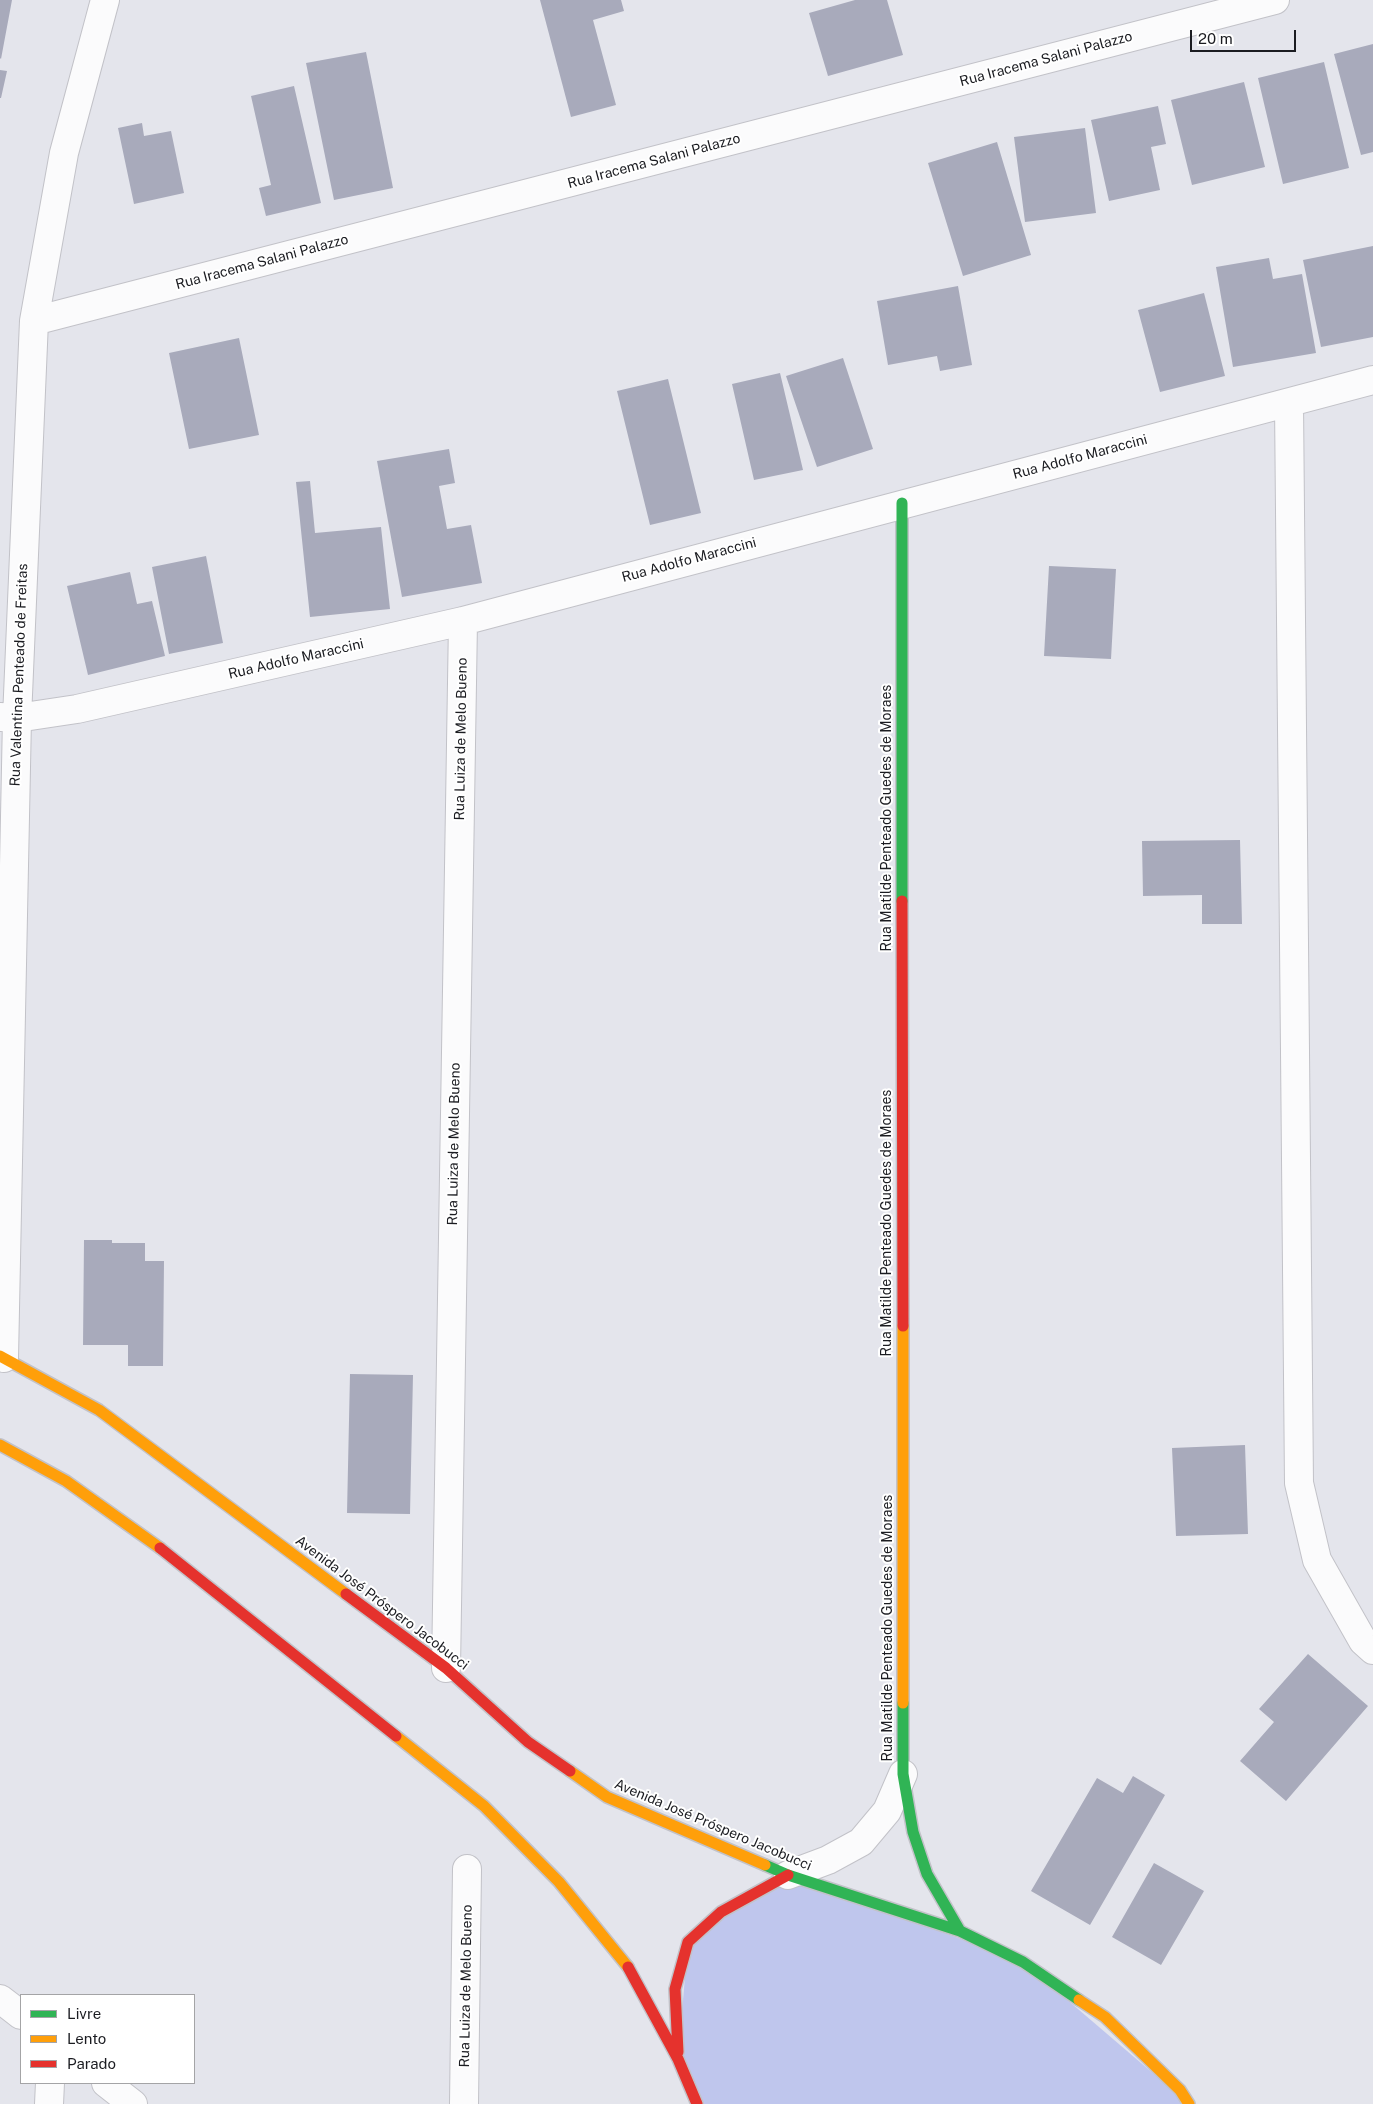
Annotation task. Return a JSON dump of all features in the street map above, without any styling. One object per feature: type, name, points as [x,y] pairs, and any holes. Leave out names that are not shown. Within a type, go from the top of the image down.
[{"type":"main road","name":"Rua Matilde Penteado Guedes de Moraes","points":[[902,503],[903,1774],[913,1832],[927,1874],[960,1931]]},
{"type":"main road","name":"Avenida José Próspero Jacobucci","points":[[2,1357],[99,1410],[446,1668],[528,1742],[607,1797],[788,1875],[960,1931],[1022,1962],[1105,2017],[1180,2090],[1189,2104]]},
{"type":"main road","points":[[0,1445],[66,1481],[174,1558],[484,1806],[559,1882],[627,1965],[678,2059],[697,2104]]},
{"type":"main road","points":[[678,2059],[674,1989],[688,1942],[721,1912],[788,1875]]},
{"type":"street","name":"Rua Valentina Penteado de Freitas","points":[[2,1357],[8,717],[34,321],[64,153],[105,0]]},
{"type":"street","name":"Rua Iracema Salani Palazzo","points":[[34,321],[1275,0]]},
{"type":"street","name":"Rua Adolfo Maraccini","points":[[8,717],[77,709],[463,621],[902,503],[1373,380]]},
{"type":"street","points":[[1289,403],[1299,1484],[1317,1560],[1363,1641],[1373,1650]]},
{"type":"street","name":"Rua Luiza de Melo Bueno","points":[[446,1668],[463,621]]},
{"type":"street","points":[[788,1875],[828,1860],[861,1842],[886,1812],[903,1774]]},
{"type":"street","name":"Rua Luiza de Melo Bueno","points":[[464,2104],[467,1869]]},
{"type":"street","points":[[0,1999],[20,2015]]},
{"type":"street","points":[[50,2084],[50,2104]]},
{"type":"street","points":[[107,2084],[133,2104]]},
{"type":"shaded area","points":[[788,1875],[1023,1962],[1189,2104],[697,2104],[678,2059],[688,1942]]},
{"type":"building","points":[[0,0],[12,0],[1,59],[0,58]]},
{"type":"building","points":[[540,0],[621,0],[624,11],[593,20],[616,105],[571,117]]},
{"type":"building","points":[[855,0],[887,0],[903,55],[828,76],[809,13]]},
{"type":"building","points":[[1373,44],[1373,152],[1361,155],[1334,54]]},
{"type":"building","points":[[366,52],[393,188],[334,200],[306,63]]},
{"type":"building","points":[[1324,62],[1349,168],[1283,184],[1258,78]]},
{"type":"building","points":[[0,70],[7,71],[1,98],[0,98]]},
{"type":"building","points":[[1244,82],[1265,167],[1192,185],[1171,100]]},
{"type":"building","points":[[294,86],[321,203],[266,216],[259,188],[271,185],[251,96]]},
{"type":"building","points":[[1158,106],[1166,144],[1151,147],[1160,190],[1109,201],[1091,120]]},
{"type":"building","points":[[142,123],[144,136],[171,131],[184,193],[134,204],[118,128]]},
{"type":"building","points":[[1085,128],[1096,213],[1025,222],[1014,137]]},
{"type":"building","points":[[997,142],[1031,255],[963,276],[928,163]]},
{"type":"building","points":[[1373,246],[1373,337],[1321,347],[1303,260]]},
{"type":"building","points":[[1269,258],[1273,279],[1302,274],[1316,353],[1233,367],[1216,267]]},
{"type":"building","points":[[958,286],[972,365],[940,371],[937,356],[888,365],[877,301]]},
{"type":"building","points":[[1204,293],[1225,376],[1160,392],[1138,310]]},
{"type":"building","points":[[239,338],[259,435],[189,449],[169,353]]},
{"type":"building","points":[[843,358],[873,449],[817,467],[786,376]]},
{"type":"building","points":[[780,373],[803,470],[754,480],[732,384]]},
{"type":"building","points":[[668,379],[701,513],[650,525],[617,391]]},
{"type":"building","points":[[449,449],[455,483],[439,486],[447,529],[471,525],[482,583],[402,597],[377,461]]},
{"type":"building","points":[[310,481],[315,533],[381,527],[390,609],[310,617],[296,482]]},
{"type":"building","points":[[206,556],[223,643],[169,654],[152,567]]},
{"type":"building","points":[[1049,566],[1116,569],[1111,659],[1044,656]]},
{"type":"building","points":[[130,572],[137,604],[152,601],[165,656],[88,675],[67,586]]},
{"type":"building","points":[[1240,840],[1242,924],[1202,924],[1202,895],[1143,896],[1142,841]]},
{"type":"building","points":[[84,1240],[112,1240],[112,1243],[145,1243],[145,1261],[164,1261],[163,1366],[128,1366],[128,1345],[83,1345]]},
{"type":"building","points":[[350,1374],[413,1375],[410,1514],[347,1513]]},
{"type":"building","points":[[1245,1445],[1248,1534],[1176,1536],[1172,1448]]},
{"type":"building","points":[[1308,1654],[1368,1706],[1286,1801],[1240,1761],[1274,1722],[1259,1709]]},
{"type":"building","points":[[1133,1776],[1165,1795],[1090,1925],[1031,1891],[1097,1778],[1123,1793]]},
{"type":"building","points":[[1154,1863],[1204,1891],[1161,1965],[1112,1937]]},
{"type":"traffic: fast","points":[[902,503],[902,901]]},
{"type":"traffic: fast","points":[[903,1703],[903,1774],[913,1832],[927,1874],[960,1931]]},
{"type":"traffic: fast","points":[[765,1865],[788,1875],[960,1931],[1023,1962],[1079,2000]]},
{"type":"traffic: slow","points":[[903,1326],[903,1703]]},
{"type":"traffic: slow","points":[[0,1356],[99,1410],[346,1594]]},
{"type":"traffic: slow","points":[[0,1445],[66,1481],[160,1548]]},
{"type":"traffic: slow","points":[[396,1736],[484,1806],[559,1882],[628,1967]]},
{"type":"traffic: slow","points":[[570,1771],[607,1797],[765,1865]]},
{"type":"traffic: slow","points":[[1079,2000],[1105,2017],[1180,2090],[1189,2104]]},
{"type":"traffic: jam","points":[[902,901],[903,1326]]},
{"type":"traffic: jam","points":[[160,1548],[396,1736]]},
{"type":"traffic: jam","points":[[346,1594],[446,1668],[528,1742],[570,1771]]},
{"type":"traffic: jam","points":[[678,2052],[675,1989],[688,1942],[721,1912],[788,1875]]},
{"type":"traffic: jam","points":[[628,1967],[678,2059],[697,2104]]}]
